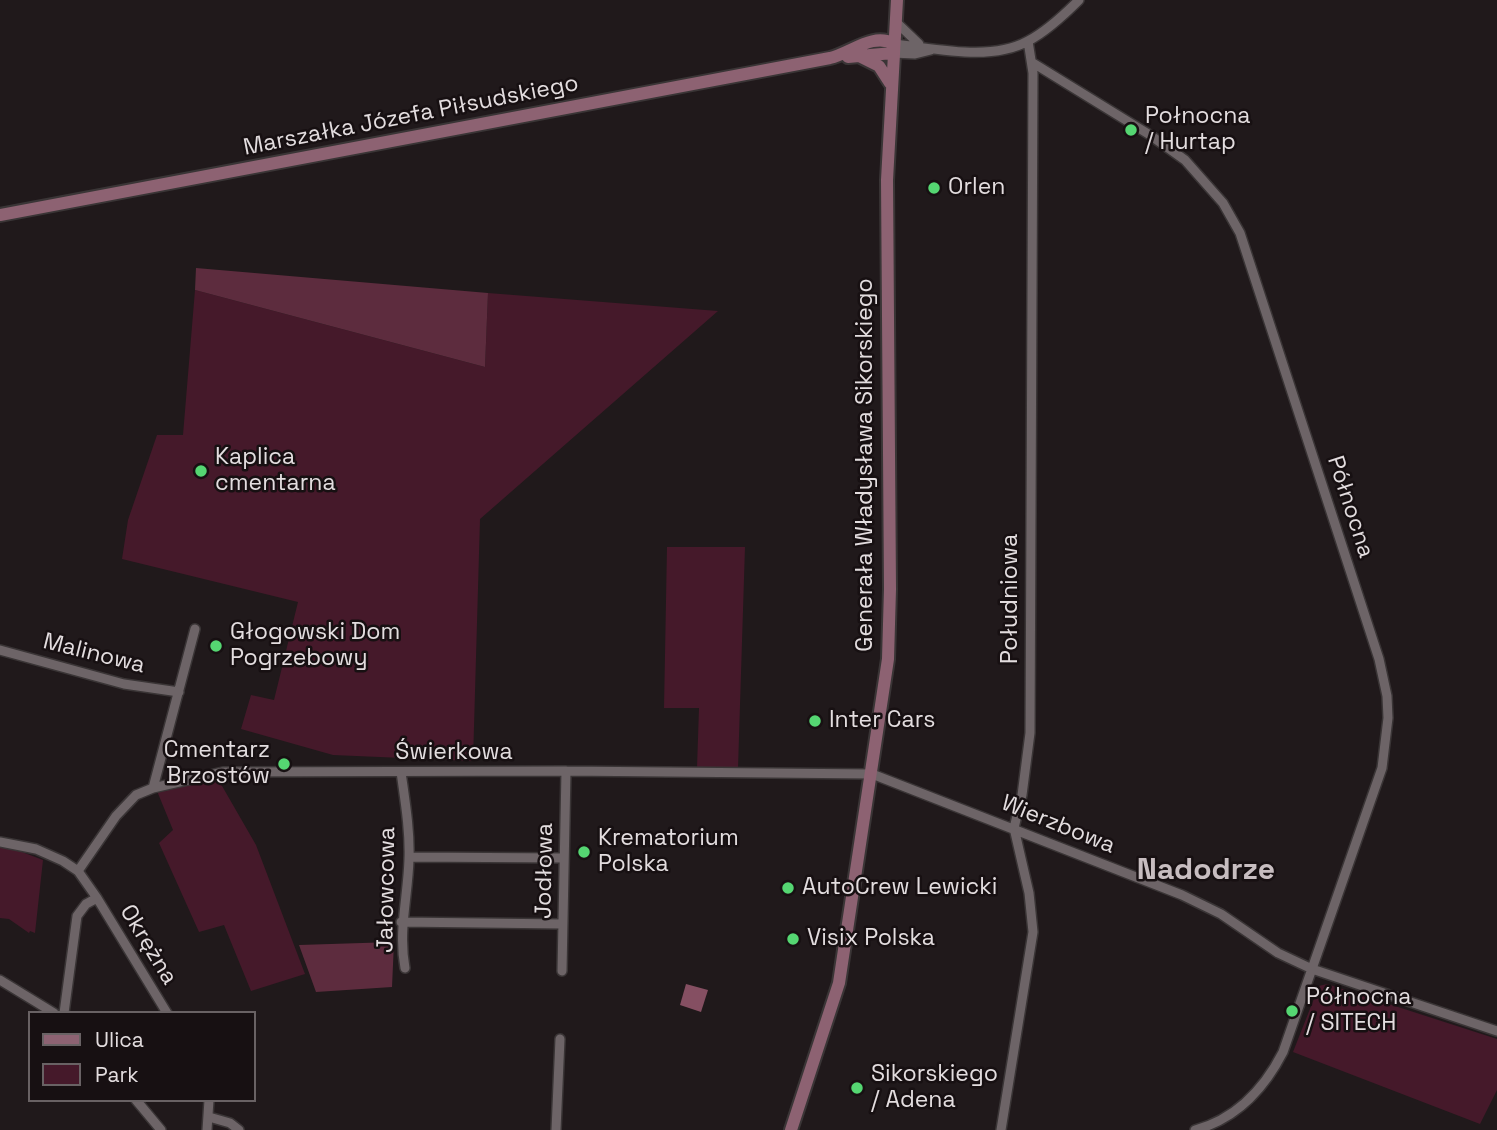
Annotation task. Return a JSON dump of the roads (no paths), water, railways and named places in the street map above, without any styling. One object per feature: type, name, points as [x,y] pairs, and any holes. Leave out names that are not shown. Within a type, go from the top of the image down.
[{"type":"street","name":"Generała Władysława Sikorskiego","points":[[791,1130],[839,983],[888,659],[890,589],[887,180],[897,0]]},
{"type":"street","points":[[894,48],[915,54],[933,50],[992,51],[1028,41],[1079,0]]},
{"type":"street","points":[[895,22],[923,47]]},
{"type":"street","name":"Marszałka Józefa Piłsudskiego","points":[[830,58],[876,39],[885,39],[894,48]]},
{"type":"street","points":[[1028,41],[1033,63]]},
{"type":"street","points":[[894,48],[923,47],[933,50]]},
{"type":"street","name":"Marszałka Józefa Piłsudskiego","points":[[0,215],[894,48]]},
{"type":"street","points":[[857,56],[879,65],[891,85]]},
{"type":"street","name":"Południowa","points":[[1001,1130],[1033,932],[1029,893],[1014,828],[1023,795],[1030,733],[1033,63]]},
{"type":"street","name":"Północna","points":[[1033,63],[1168,147],[1199,174],[1231,215],[1255,274],[1379,659],[1387,696],[1388,718],[1382,768],[1283,1052],[1267,1079],[1248,1101],[1231,1114],[1195,1130]]},
{"type":"street","points":[[153,788],[195,629]]},
{"type":"street","name":"Malinowa","points":[[0,650],[124,684],[180,692]]},
{"type":"street","name":"Jodłowa","points":[[562,971],[566,771]]},
{"type":"street","name":"Świerkowa","points":[[78,871],[100,837],[136,795],[153,788],[223,772],[872,774]]},
{"type":"street","name":"Jałowcowa","points":[[401,772],[408,817],[409,857],[401,922],[405,968]]},
{"type":"street","name":"Wierzbowa","points":[[872,774],[1208,907],[1278,953],[1312,969],[1497,1031]]},
{"type":"street","name":"Okrężna","points":[[0,842],[36,849],[78,871],[166,1011]]},
{"type":"street","points":[[409,857],[564,858]]},
{"type":"street","name":"Okrężna","points":[[64,1011],[77,916],[86,904],[97,898]]},
{"type":"street","points":[[401,922],[563,924]]},
{"type":"street","points":[[0,980],[51,1011]]},
{"type":"street","points":[[556,1130],[560,1039]]},
{"type":"street","points":[[137,1102],[161,1130]]},
{"type":"street","points":[[207,1130],[209,1102]]},
{"type":"street","points":[[209,1117],[230,1123],[239,1130]]},
{"type":"place","name":"Połnocna / Hurtap","points":[[1131,130]]},
{"type":"place","name":"Orlen","points":[[934,188]]},
{"type":"place","name":"Kaplica cmentarna","points":[[201,471]]},
{"type":"place","name":"Głogowski Dom Pogrzebowy","points":[[216,646]]},
{"type":"place","name":"Inter Cars","points":[[815,721]]},
{"type":"place","name":"Cmentarz Brzostów","points":[[284,764]]},
{"type":"place","name":"Krematorium Polska","points":[[584,852]]},
{"type":"place","name":"AutoCrew Lewicki","points":[[788,888]]},
{"type":"place","name":"Visix Polska","points":[[793,939]]},
{"type":"place","name":"Północna / SITECH","points":[[1292,1011]]},
{"type":"place","name":"Sikorskiego / Adena","points":[[857,1088]]},
{"type":"district","name":"Nadodrze","points":[[1206,871]]}]
